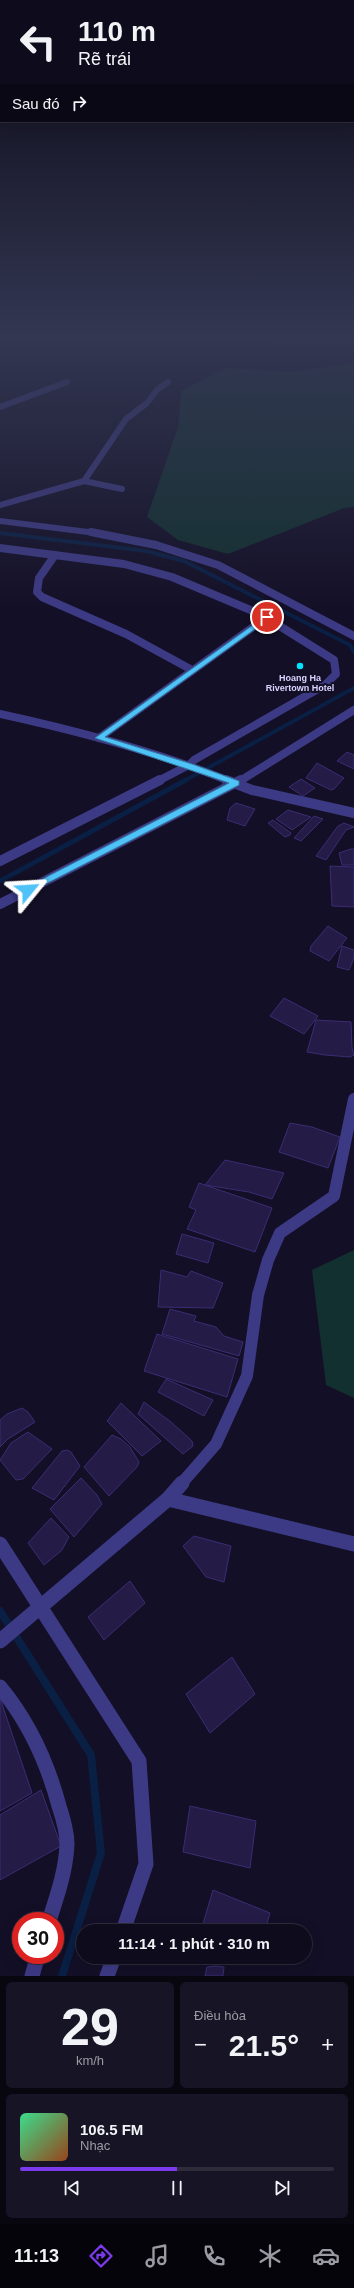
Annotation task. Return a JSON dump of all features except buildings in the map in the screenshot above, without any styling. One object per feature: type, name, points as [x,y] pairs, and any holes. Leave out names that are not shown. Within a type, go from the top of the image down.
[{"type":"street","points":[[84,481],[120,428]]},
{"type":"street","points":[[0,505],[84,481],[122,489]]},
{"type":"street","points":[[0,521],[85,531],[163,547],[218,565],[354,636]]},
{"type":"street","points":[[0,548],[124,564],[172,577],[267,617],[334,660],[336,674],[325,685],[194,760],[191,766],[0,861]]},
{"type":"street","points":[[55,555],[36,584],[37,592],[42,597],[126,634],[192,670]]},
{"type":"street","points":[[99,738],[267,617]]},
{"type":"street","points":[[0,904],[236,783],[354,710]]},
{"type":"street","points":[[0,714],[56,726],[99,738],[191,766],[252,790],[354,813]]},
{"type":"street","points":[[0,1641],[168,1499],[216,1444],[247,1376],[258,1295],[268,1260],[280,1233],[334,1196],[354,1099]]},
{"type":"street","points":[[168,1499],[354,1544]]},
{"type":"street","points":[[0,1544],[139,1761],[146,1864],[125,1924]]},
{"type":"street","points":[[0,1687],[14,1702],[30,1728],[53,1778],[63,1819],[67,1842],[65,1864],[52,1912]]},
{"type":"street","points":[[32,1976],[35,1964]]},
{"type":"street","points":[[107,1976],[111,1964]]},
{"type":"green space","points":[[178,428],[354,428],[354,507],[344,508],[228,554],[178,540],[147,517]]},
{"type":"green space","points":[[354,1250],[354,1398],[326,1385],[312,1270]]},
{"type":"waterway","points":[[0,533],[146,551],[184,561],[350,645],[354,652]]},
{"type":"waterway","points":[[184,781],[354,688]]},
{"type":"waterway","points":[[0,881],[186,780]]},
{"type":"waterway","points":[[0,1611],[91,1755],[101,1853],[62,1976]]},
{"type":"place","name":"Hoang Ha Rivertown Hotel","points":[[300,666]]},
{"type":"route","points":[[28,890],[236,783],[189,765],[99,738],[267,617]]}]
